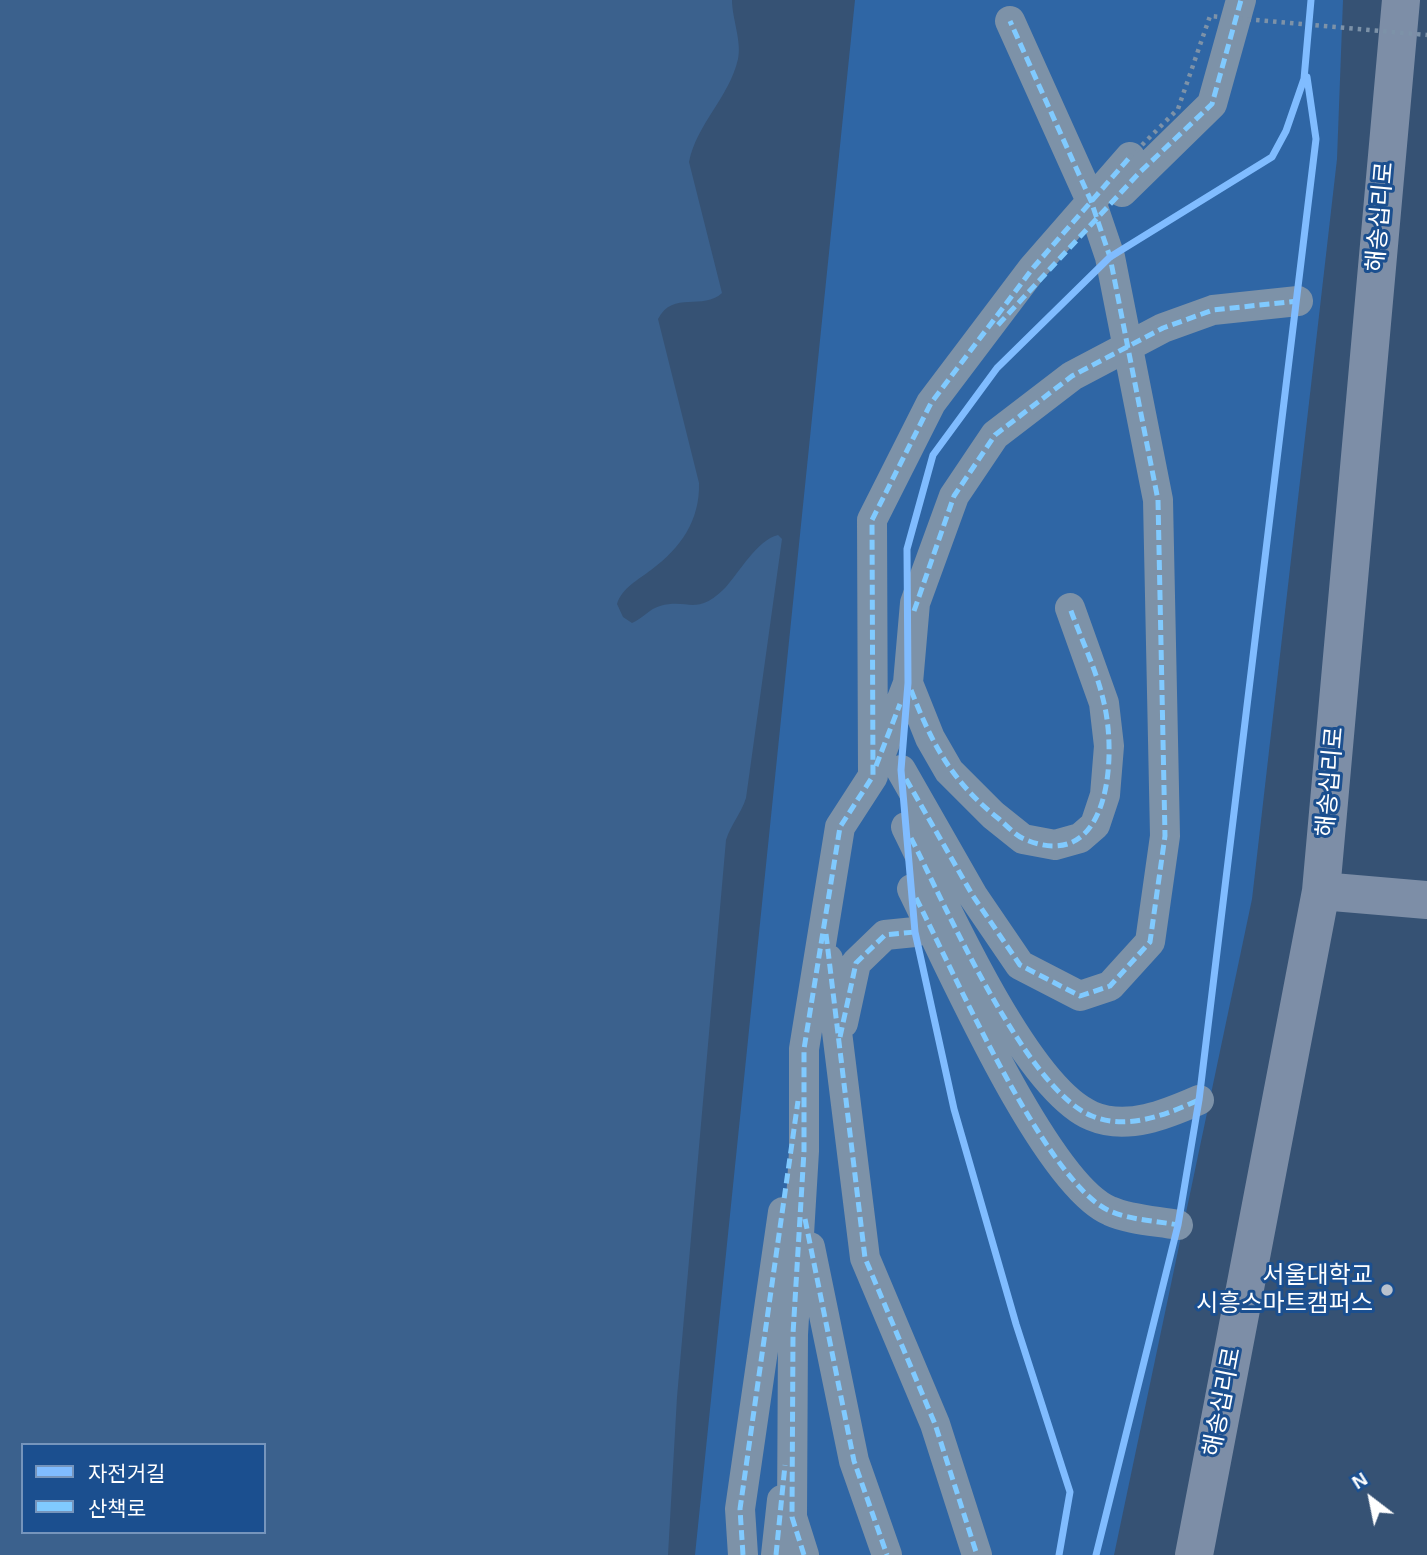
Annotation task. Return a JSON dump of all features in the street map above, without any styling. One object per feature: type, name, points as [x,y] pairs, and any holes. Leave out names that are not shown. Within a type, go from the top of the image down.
[{"type":"main road","name":"해송십리로","points":[[1194,1555],[1321,891],[1401,0]]},
{"type":"main road","points":[[1321,891],[1427,900]]},
{"type":"street","points":[[1010,21],[1094,211],[1110,257],[1158,500],[1165,836],[1150,942],[1110,986],[1080,996],[1020,964],[887,773],[872,520],[931,403],[1032,268],[1094,211],[1139,173],[1212,104],[1241,0]]},
{"type":"street","points":[[1094,211],[1130,157]]},
{"type":"street","points":[[743,1555],[740,1509],[823,921],[840,827],[887,773],[908,683],[915,603],[954,496],[995,435],[1072,376],[1163,328],[1213,310],[1298,301]]},
{"type":"street","points":[[908,683],[930,738],[949,771],[993,815],[1023,839],[1055,845],[1080,838],[1095,825],[1105,795],[1109,746],[1104,702],[1070,608]]},
{"type":"street","points":[[906,827],[974,961],[1037,1068],[1063,1098],[1092,1116],[1122,1122],[1161,1117],[1199,1100]]},
{"type":"street","points":[[912,889],[1008,1081],[1055,1160],[1078,1186],[1109,1211],[1178,1225]]},
{"type":"street","points":[[823,921],[865,1258],[936,1424],[977,1555]]},
{"type":"street","points":[[838,1047],[856,963],[885,935],[915,932]]},
{"type":"street","points":[[804,1053],[793,1396],[792,1517],[804,1555]]},
{"type":"street","points":[[801,1199],[854,1461],[887,1555]]},
{"type":"street","points":[[776,1555],[793,1396]]},
{"type":"path","points":[[1307,38],[1310,13]]},
{"type":"path","points":[[1130,157],[1178,109],[1210,16],[1427,35]]},
{"type":"shaded area","points":[[0,0],[732,0],[739,45],[738,59],[728,86],[699,135],[689,162],[722,293],[706,301],[672,305],[664,310],[658,319],[699,483],[696,509],[680,543],[627,589],[617,604],[623,617],[632,623],[660,606],[707,602],[725,588],[763,543],[778,535],[782,539],[746,798],[726,840],[677,1397],[668,1555],[0,1555]]},
{"type":"shaded area","points":[[855,0],[1343,0],[1337,159],[1252,899],[1114,1555],[695,1555]]},
{"type":"marked path","points":[[998,325],[1139,173],[1212,104],[1241,0]]},
{"type":"marked path","points":[[906,779],[973,896],[1020,965],[1080,996],[1110,986],[1150,942],[1165,836],[1158,500],[1110,257],[1091,201],[1010,21]]},
{"type":"marked path","points":[[804,1555],[792,1517],[793,1334],[804,1151],[804,1049],[840,827],[873,776],[872,520],[931,403],[1033,268],[1130,157]]},
{"type":"marked path","points":[[914,611],[954,496],[995,435],[1072,376],[1163,328],[1213,310],[1298,301]]},
{"type":"marked path","points":[[911,690],[945,761],[968,791],[983,805],[1024,839],[1053,846],[1075,841],[1091,826],[1101,805],[1107,780],[1109,752],[1108,726],[1101,691],[1070,608]]},
{"type":"marked path","points":[[876,766],[900,704]]},
{"type":"marked path","points":[[911,838],[965,948],[1014,1034],[1041,1071],[1067,1099],[1092,1116],[1119,1122],[1147,1119],[1199,1100]]},
{"type":"marked path","points":[[916,898],[1002,1070],[1058,1160],[1085,1193],[1110,1211],[1178,1225]]},
{"type":"marked path","points":[[840,1037],[856,963],[885,935],[915,932]]},
{"type":"marked path","points":[[826,934],[865,1258],[935,1424],[977,1555]]},
{"type":"marked path","points":[[743,1555],[740,1509],[798,1101]]},
{"type":"marked path","points":[[805,1219],[854,1461],[887,1555]]},
{"type":"marked path","points":[[776,1555],[785,1465]]},
{"type":"cycle path","points":[[1059,1555],[1070,1492],[1016,1324],[954,1109],[915,932],[901,770],[908,683],[907,549],[933,455],[997,368],[1110,257],[1272,157],[1286,131],[1304,79],[1311,0]]},
{"type":"cycle path","points":[[1096,1555],[1178,1225],[1199,1100],[1316,139],[1307,77]]},
{"type":"place","name":"서울대학교 시흥스마트캠퍼스","points":[[1387,1290]]}]
